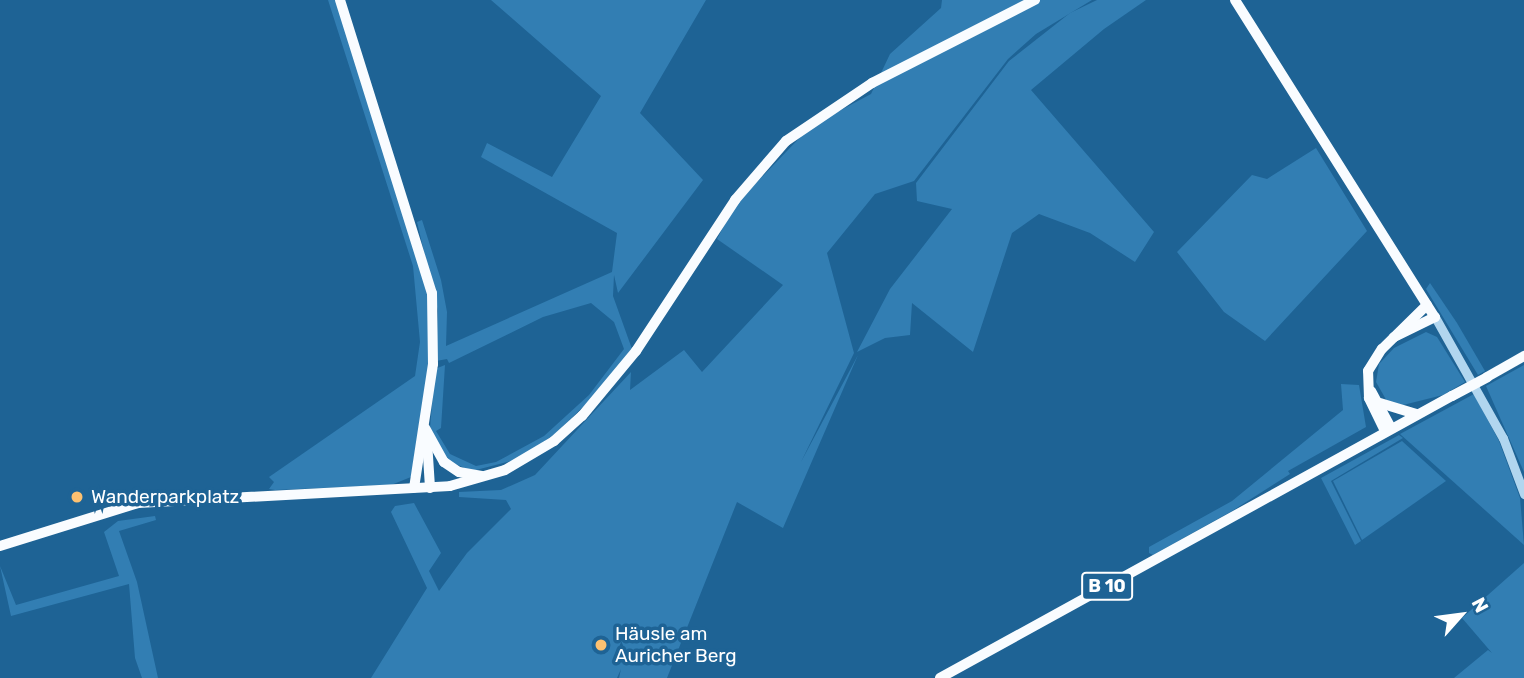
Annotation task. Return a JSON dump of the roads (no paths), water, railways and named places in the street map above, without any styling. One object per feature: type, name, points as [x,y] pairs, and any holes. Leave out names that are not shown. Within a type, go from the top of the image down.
[{"type":"main road","points":[[340,0],[432,293],[435,338],[425,428],[414,488]]},
{"type":"main road","points":[[0,546],[138,503],[430,488],[491,476],[554,441],[582,416],[636,351],[735,200],[786,141],[872,83],[1035,0]]},
{"type":"main road","points":[[1235,0],[1434,317],[1394,337]]},
{"type":"main road","points":[[1388,429],[1367,386],[1376,356],[1427,305]]},
{"type":"main road","name":"B 10","points":[[940,678],[1524,356]]},
{"type":"main road","points":[[1367,386],[1380,403],[1388,429]]},
{"type":"main road","points":[[1380,403],[1417,414]]},
{"type":"main road","points":[[425,428],[438,454],[449,466],[467,474],[491,476]]},
{"type":"main road","points":[[425,428],[430,488]]},
{"type":"street","points":[[1434,317],[1503,438],[1524,494]]},
{"type":"place","name":"Wanderparkplatz","points":[[77,497]]},
{"type":"place","name":"Häusle am Auricher Berg","points":[[601,645]]}]
